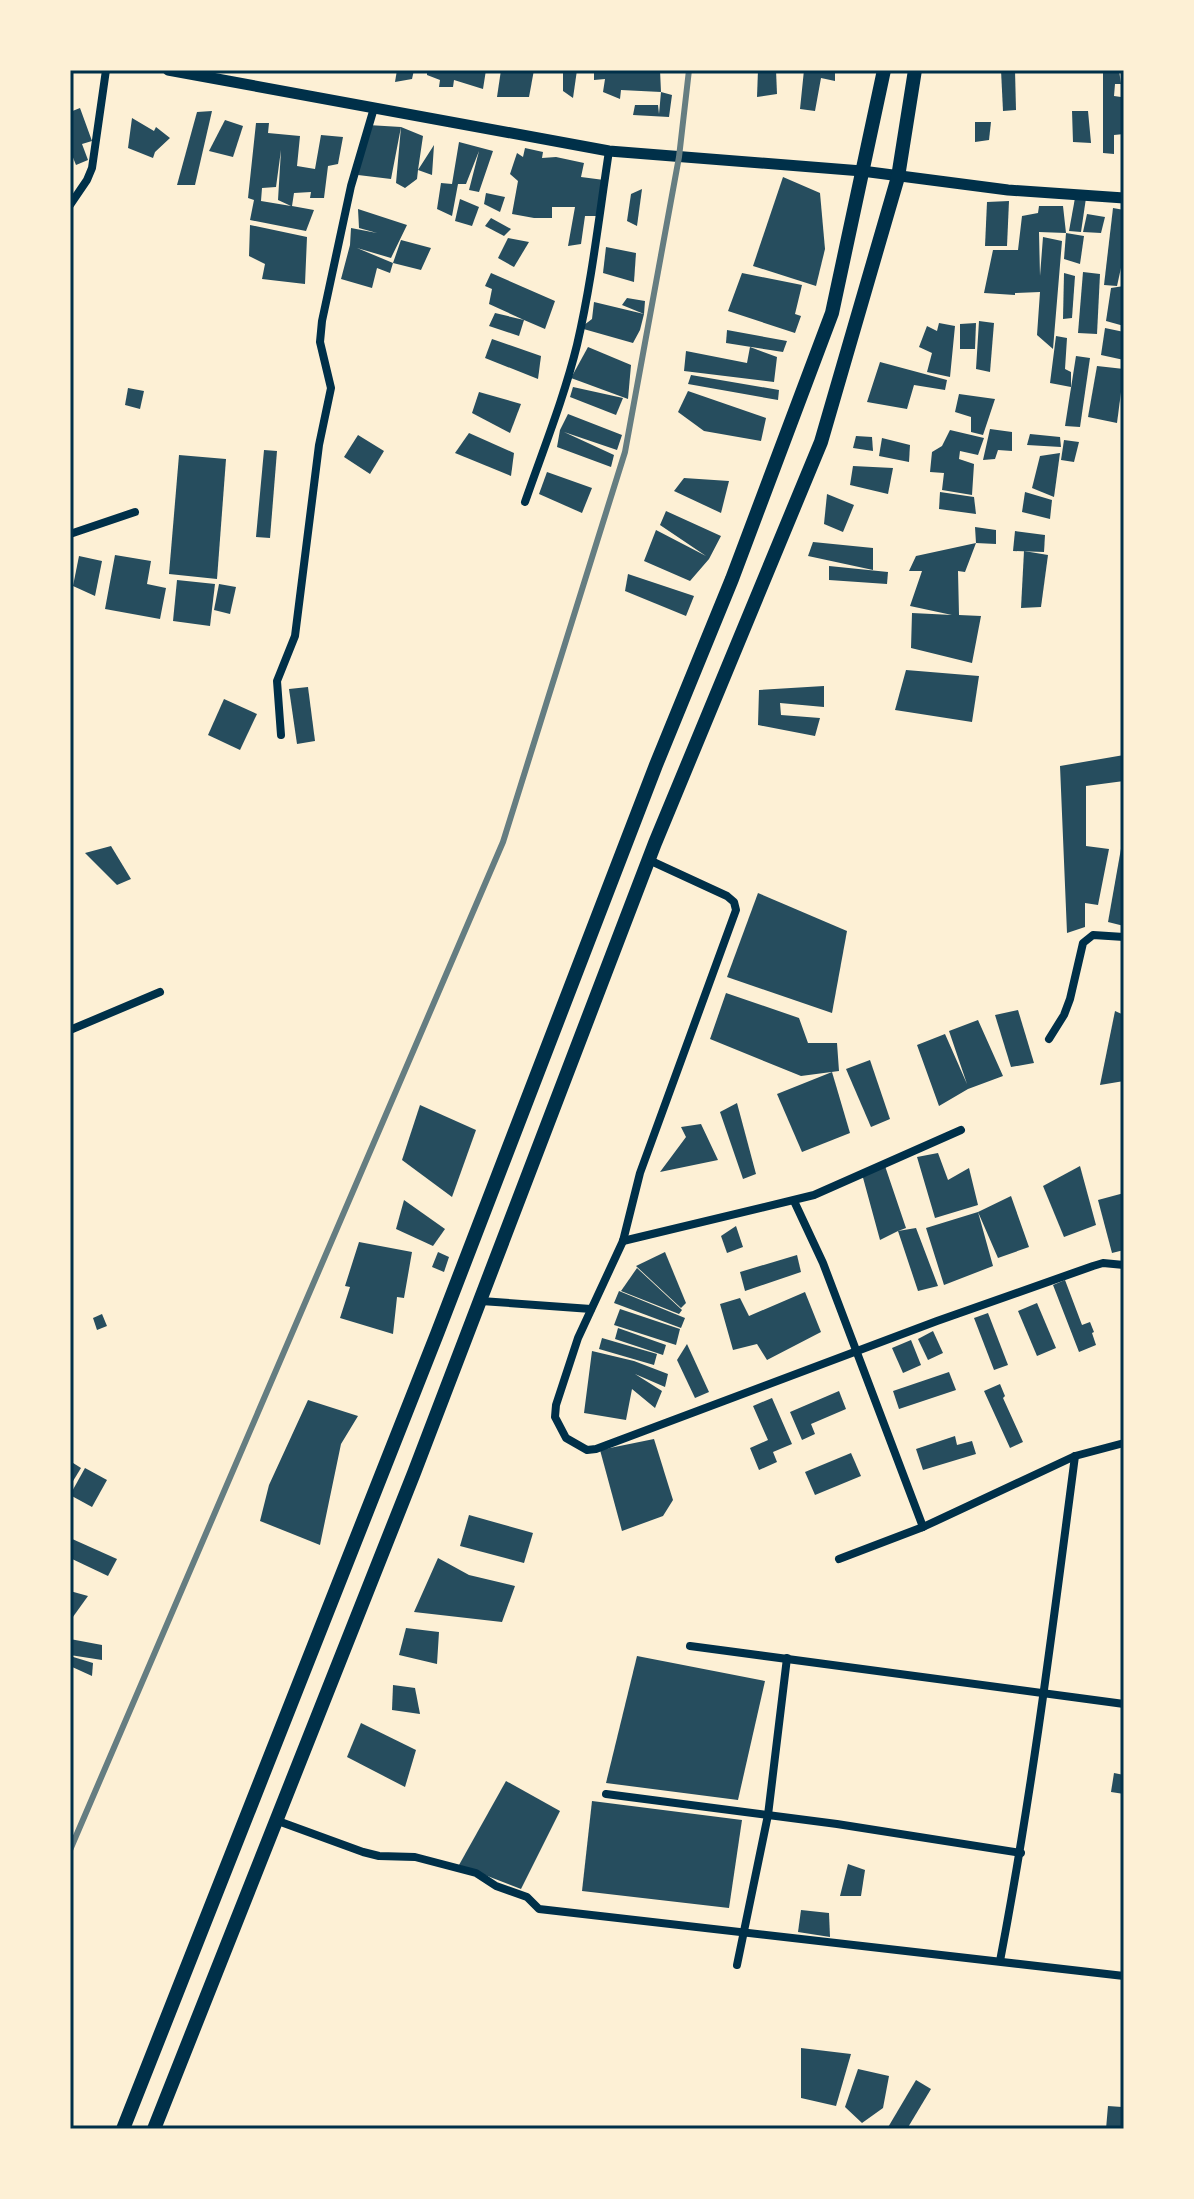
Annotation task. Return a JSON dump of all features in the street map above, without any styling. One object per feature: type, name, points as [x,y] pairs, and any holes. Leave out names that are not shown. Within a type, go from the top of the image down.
[{"type":"highway","points":[[123,2129],[437,1334],[650,779],[755,520],[832,313],[884,70]]},
{"type":"highway","points":[[154,2129],[481,1301],[649,860],[821,442],[898,177],[915,70]]},
{"type":"main road","points":[[168,70],[609,151],[862,171],[1008,190],[1124,198]]},
{"type":"street","points":[[70,205],[92,168],[106,70]]},
{"type":"street","points":[[281,735],[277,681],[295,636],[319,445],[331,388],[320,342],[322,321],[351,186],[374,108]]},
{"type":"street","points":[[525,502],[577,344],[609,151]]},
{"type":"street","points":[[70,534],[135,512]]},
{"type":"street","points":[[649,860],[727,896],[734,902],[736,910],[640,1173],[623,1241],[591,1309],[561,1387],[555,1417],[566,1438],[587,1450],[609,1445],[1093,1266],[1103,1263],[1124,1265]]},
{"type":"street","points":[[1049,1039],[1070,999],[1083,943],[1093,935],[1124,937]]},
{"type":"street","points":[[70,1030],[160,992]]},
{"type":"street","points":[[623,1241],[794,1201],[848,1182],[961,1130]]},
{"type":"street","points":[[794,1201],[823,1263],[923,1527]]},
{"type":"street","points":[[481,1301],[591,1309]]},
{"type":"street","points":[[839,1559],[923,1527],[1075,1456],[1124,1443]]},
{"type":"street","points":[[1000,1961],[1021,1853],[1045,1692],[1075,1456]]},
{"type":"street","points":[[690,1646],[1124,1704]]},
{"type":"street","points":[[737,1965],[768,1815],[787,1658]]},
{"type":"street","points":[[606,1794],[1021,1853]]},
{"type":"street","points":[[278,1821],[363,1852],[379,1856],[415,1857],[476,1873],[496,1886],[527,1897],[539,1909],[1124,1976]]},
{"type":"building","points":[[397,70],[414,70],[412,79],[395,82]]},
{"type":"building","points":[[427,70],[486,70],[483,89],[454,80],[453,87],[439,87],[440,80],[427,75]]},
{"type":"building","points":[[501,70],[534,70],[529,97],[497,97]]},
{"type":"building","points":[[563,70],[577,70],[573,98],[563,91]]},
{"type":"building","points":[[594,70],[660,70],[661,92],[621,90],[620,99],[603,92],[605,79],[594,80]]},
{"type":"building","points":[[758,70],[776,70],[777,94],[757,97]]},
{"type":"building","points":[[804,70],[835,70],[835,81],[821,78],[815,111],[800,109]]},
{"type":"building","points":[[1001,70],[1015,70],[1016,110],[1003,111]]},
{"type":"building","points":[[1103,70],[1119,70],[1121,84],[1115,84],[1114,96],[1121,97],[1124,134],[1114,135],[1114,154],[1103,153]]},
{"type":"building","points":[[1121,70],[1124,70],[1124,96],[1121,97]]},
{"type":"building","points":[[661,92],[672,95],[669,117],[633,115],[635,105],[658,105],[659,114]]},
{"type":"building","points":[[80,108],[92,141],[82,144],[88,160],[76,165],[70,150],[70,112]]},
{"type":"building","points":[[212,111],[195,185],[177,185],[197,112]]},
{"type":"building","points":[[1072,111],[1088,111],[1091,143],[1073,142]]},
{"type":"building","points":[[132,118],[154,131],[156,127],[170,138],[153,158],[128,148]]},
{"type":"building","points":[[225,120],[243,126],[233,157],[209,151]]},
{"type":"building","points":[[975,122],[991,122],[989,140],[975,142]]},
{"type":"building","points":[[256,123],[269,123],[268,133],[300,136],[297,166],[315,169],[321,135],[343,137],[338,164],[328,166],[324,198],[310,198],[311,192],[294,193],[292,206],[314,210],[306,231],[250,220],[254,200],[248,198]],"holes":[[[281,150],[278,200],[291,206],[261,201],[262,188],[276,187]]]},
{"type":"building","points":[[368,125],[401,127],[391,179],[358,175]]},
{"type":"building","points":[[401,127],[423,136],[417,179],[405,188],[396,183]]},
{"type":"building","points":[[459,142],[493,151],[479,192],[469,190],[479,151],[466,184],[458,184],[452,216],[437,209],[441,183],[452,184]]},
{"type":"building","points":[[434,145],[432,175],[418,170]]},
{"type":"building","points":[[525,148],[543,152],[542,158],[556,157],[584,163],[581,177],[604,180],[599,216],[585,216],[581,244],[568,246],[575,207],[552,207],[552,218],[512,214],[518,181],[510,174],[517,153],[523,157]]},
{"type":"building","points":[[783,177],[820,193],[825,249],[816,286],[753,266]]},
{"type":"building","points":[[642,189],[637,226],[627,221],[631,194]]},
{"type":"building","points":[[486,193],[505,197],[500,212],[484,204]]},
{"type":"building","points":[[1075,198],[1086,198],[1081,232],[1069,231]]},
{"type":"building","points":[[460,199],[479,207],[472,226],[455,221]]},
{"type":"building","points":[[1009,201],[1007,246],[985,246],[987,202]]},
{"type":"building","points":[[1039,206],[1063,206],[1066,233],[1039,232],[1040,276],[1043,237],[1062,241],[1053,349],[1037,335],[1040,292],[1015,295],[984,293],[993,250],[1018,250],[1022,216],[1038,213]]},
{"type":"building","points":[[1113,208],[1124,210],[1124,254],[1117,286],[1104,285]]},
{"type":"building","points":[[358,209],[407,225],[391,258],[357,248],[393,263],[390,273],[377,268],[372,288],[341,279],[351,228],[377,233],[359,228]]},
{"type":"building","points":[[1087,214],[1105,217],[1101,233],[1083,232]]},
{"type":"building","points":[[491,218],[511,229],[504,236],[485,226]]},
{"type":"building","points":[[250,225],[307,237],[305,284],[262,279],[265,264],[249,256]]},
{"type":"building","points":[[1066,233],[1084,236],[1080,264],[1064,259]]},
{"type":"building","points":[[508,238],[529,242],[514,267],[498,258]]},
{"type":"building","points":[[401,240],[431,248],[421,270],[393,263]]},
{"type":"building","points":[[606,247],[636,253],[634,282],[603,273]]},
{"type":"building","points":[[1083,272],[1100,274],[1097,334],[1078,333]]},
{"type":"building","points":[[491,273],[555,301],[545,329],[489,304],[492,289],[485,286]]},
{"type":"building","points":[[742,273],[802,285],[795,314],[801,316],[795,333],[728,311]]},
{"type":"building","points":[[1064,273],[1075,276],[1072,318],[1063,319]]},
{"type":"building","points":[[1124,286],[1124,326],[1106,321],[1111,288]]},
{"type":"building","points":[[627,298],[645,301],[644,314],[622,305]]},
{"type":"building","points":[[594,302],[644,314],[633,343],[580,328],[592,319]]},
{"type":"building","points":[[495,313],[524,320],[519,336],[489,326]]},
{"type":"building","points":[[979,321],[994,323],[990,372],[976,369]]},
{"type":"building","points":[[939,323],[955,326],[950,377],[927,372],[932,353],[919,347],[927,326],[937,331]]},
{"type":"building","points":[[976,323],[975,349],[960,349],[960,324]]},
{"type":"building","points":[[1105,328],[1124,332],[1124,360],[1101,355]]},
{"type":"building","points":[[727,330],[787,341],[783,352],[726,343]]},
{"type":"building","points":[[1056,336],[1067,338],[1065,369],[1071,372],[1071,387],[1050,383]]},
{"type":"building","points":[[492,339],[541,356],[538,379],[485,358]]},
{"type":"building","points":[[588,347],[631,365],[628,399],[571,378]]},
{"type":"building","points":[[750,347],[777,357],[774,382],[684,371],[686,351],[747,363]]},
{"type":"building","points":[[1076,356],[1090,358],[1080,427],[1065,426]]},
{"type":"building","points":[[880,362],[947,380],[945,390],[914,385],[907,409],[867,402]]},
{"type":"building","points":[[1097,366],[1124,369],[1117,423],[1088,417]]},
{"type":"building","points":[[691,375],[779,390],[778,400],[688,384]]},
{"type":"building","points":[[573,387],[623,398],[616,415],[570,397]]},
{"type":"building","points":[[128,388],[144,391],[140,409],[125,405]]},
{"type":"building","points":[[688,391],[766,418],[761,441],[704,431],[678,412]]},
{"type":"building","points":[[479,392],[521,404],[510,433],[472,413]]},
{"type":"building","points":[[959,394],[995,399],[983,435],[971,432],[971,417],[955,412]]},
{"type":"building","points":[[568,414],[622,435],[617,450],[564,432],[614,455],[611,467],[557,447],[560,430]]},
{"type":"building","points":[[990,429],[1012,432],[1012,451],[998,450],[995,459],[983,460]]},
{"type":"building","points":[[950,430],[984,438],[978,455],[960,451],[959,459],[974,464],[972,495],[942,490],[944,473],[930,472],[932,452],[942,446]]},
{"type":"building","points":[[469,433],[514,453],[511,476],[455,453]]},
{"type":"building","points":[[1030,434],[1060,437],[1061,447],[1027,445]]},
{"type":"building","points":[[358,435],[384,451],[370,474],[344,457]]},
{"type":"building","points":[[856,436],[872,437],[873,451],[853,448]]},
{"type":"building","points":[[882,438],[910,445],[909,462],[879,456]]},
{"type":"building","points":[[1064,440],[1079,442],[1074,462],[1061,460]]},
{"type":"building","points":[[264,450],[277,451],[270,538],[256,537]]},
{"type":"building","points":[[1060,453],[1054,497],[1032,488],[1040,456]]},
{"type":"building","points":[[179,455],[226,459],[217,579],[169,574]]},
{"type":"building","points":[[853,466],[893,468],[888,494],[850,485]]},
{"type":"building","points":[[547,472],[592,488],[582,513],[539,494]]},
{"type":"building","points":[[684,478],[729,481],[721,513],[674,491]]},
{"type":"building","points":[[940,492],[974,497],[976,514],[939,509]]},
{"type":"building","points":[[1025,492],[1052,500],[1050,519],[1022,512]]},
{"type":"building","points":[[827,494],[854,505],[843,532],[824,524]]},
{"type":"building","points":[[666,511],[721,536],[709,559],[690,581],[644,561],[656,530],[706,556],[660,525]]},
{"type":"building","points":[[975,527],[996,530],[996,544],[976,543]]},
{"type":"building","points":[[1015,531],[1045,535],[1044,552],[1013,551]]},
{"type":"building","points":[[813,542],[873,548],[873,570],[808,556]]},
{"type":"building","points":[[976,543],[965,572],[958,571],[959,615],[981,616],[972,663],[911,648],[912,613],[952,615],[910,606],[922,571],[909,571],[916,556]]},
{"type":"building","points":[[1024,551],[1048,555],[1041,607],[1021,608]]},
{"type":"building","points":[[115,555],[151,561],[147,584],[166,588],[160,619],[105,609]]},
{"type":"building","points":[[79,556],[102,561],[95,596],[73,586]]},
{"type":"building","points":[[829,566],[888,572],[887,584],[829,580]]},
{"type":"building","points":[[628,574],[694,596],[686,616],[625,591]]},
{"type":"building","points":[[177,580],[215,584],[210,626],[173,621]]},
{"type":"building","points":[[219,584],[236,587],[230,614],[214,610]]},
{"type":"building","points":[[906,670],[979,676],[972,722],[895,710]]},
{"type":"building","points":[[824,686],[824,707],[780,703],[781,715],[820,718],[815,736],[758,725],[759,690]]},
{"type":"building","points":[[308,687],[315,741],[297,744],[289,689]]},
{"type":"building","points":[[224,699],[257,714],[240,750],[208,735]]},
{"type":"building","points":[[1124,755],[1124,781],[1086,786],[1086,846],[1109,849],[1098,905],[1085,903],[1085,927],[1067,933],[1060,766]]},
{"type":"building","points":[[1124,844],[1124,926],[1108,922]]},
{"type":"building","points":[[111,846],[131,879],[117,885],[85,853]]},
{"type":"building","points":[[758,893],[847,931],[832,1013],[727,977]]},
{"type":"building","points":[[726,993],[799,1018],[808,1043],[837,1043],[839,1071],[801,1076],[710,1039]]},
{"type":"building","points":[[1018,1010],[1034,1063],[1011,1067],[995,1015]]},
{"type":"building","points":[[1115,1011],[1124,1015],[1124,1081],[1100,1085]]},
{"type":"building","points":[[978,1020],[1003,1076],[968,1089],[939,1106],[917,1045],[945,1034],[967,1084],[949,1031]]},
{"type":"building","points":[[870,1060],[890,1119],[871,1127],[846,1069]]},
{"type":"building","points":[[832,1072],[850,1133],[802,1152],[777,1094]]},
{"type":"building","points":[[737,1103],[756,1174],[743,1179],[720,1112]]},
{"type":"building","points":[[420,1105],[476,1130],[452,1197],[402,1160]]},
{"type":"building","points":[[701,1124],[718,1160],[660,1172],[686,1137],[681,1127]]},
{"type":"building","points":[[938,1153],[948,1180],[969,1168],[978,1205],[935,1218],[917,1157]]},
{"type":"building","points":[[885,1166],[906,1228],[880,1240],[862,1174]]},
{"type":"building","points":[[1080,1166],[1096,1225],[1064,1237],[1043,1186]]},
{"type":"building","points":[[1124,1193],[1124,1250],[1112,1253],[1098,1200]]},
{"type":"building","points":[[1011,1196],[1029,1247],[998,1258],[978,1212]]},
{"type":"building","points":[[404,1200],[445,1229],[433,1246],[396,1229]]},
{"type":"building","points":[[978,1212],[993,1266],[944,1285],[926,1228]]},
{"type":"building","points":[[736,1226],[743,1247],[727,1253],[721,1236]]},
{"type":"building","points":[[916,1228],[938,1286],[918,1291],[898,1231]]},
{"type":"building","points":[[359,1242],[412,1252],[404,1298],[397,1297],[393,1334],[340,1318],[350,1287],[345,1286]]},
{"type":"building","points":[[438,1252],[449,1257],[444,1272],[432,1267]]},
{"type":"building","points":[[665,1252],[686,1303],[681,1308],[636,1266]]},
{"type":"building","points":[[797,1255],[801,1272],[745,1291],[740,1272]]},
{"type":"building","points":[[637,1268],[682,1310],[679,1314],[621,1291]]},
{"type":"building","points":[[1065,1280],[1082,1325],[1090,1322],[1094,1332],[1096,1345],[1079,1352],[1053,1285]]},
{"type":"building","points":[[619,1291],[685,1318],[681,1328],[614,1303]]},
{"type":"building","points":[[805,1292],[821,1332],[767,1360],[757,1344],[733,1350],[720,1304],[740,1298],[749,1316]]},
{"type":"building","points":[[1037,1303],[1056,1348],[1037,1356],[1018,1311]]},
{"type":"building","points":[[620,1309],[680,1329],[676,1345],[614,1325]]},
{"type":"building","points":[[988,1313],[1008,1365],[994,1370],[974,1318]]},
{"type":"building","points":[[102,1314],[107,1326],[97,1330],[93,1318]]},
{"type":"building","points":[[618,1328],[666,1345],[663,1355],[615,1339]]},
{"type":"building","points":[[933,1331],[943,1353],[928,1360],[918,1339]]},
{"type":"building","points":[[602,1338],[657,1354],[654,1365],[599,1349]]},
{"type":"building","points":[[911,1340],[921,1365],[903,1373],[892,1348]]},
{"type":"building","points":[[687,1344],[709,1392],[695,1398],[677,1360]]},
{"type":"building","points":[[592,1351],[634,1361],[668,1374],[665,1387],[635,1374],[662,1391],[655,1408],[632,1389],[626,1420],[584,1413]]},
{"type":"building","points":[[949,1372],[956,1390],[899,1409],[893,1391]]},
{"type":"building","points":[[1000,1384],[1023,1442],[1010,1448],[984,1391]]},
{"type":"building","points":[[839,1391],[846,1409],[811,1424],[815,1434],[802,1440],[790,1412]]},
{"type":"building","points":[[772,1398],[792,1444],[773,1452],[777,1462],[759,1470],[750,1448],[768,1440],[753,1406]]},
{"type":"building","points":[[308,1400],[358,1416],[341,1444],[320,1545],[260,1521],[269,1485]]},
{"type":"building","points":[[955,1436],[957,1445],[972,1441],[976,1454],[923,1470],[916,1449]]},
{"type":"building","points":[[654,1439],[673,1500],[663,1516],[622,1531],[600,1450]]},
{"type":"building","points":[[851,1453],[861,1476],[815,1495],[805,1472]]},
{"type":"building","points":[[70,1461],[81,1468],[70,1486]]},
{"type":"building","points":[[85,1468],[107,1480],[92,1507],[70,1495]]},
{"type":"building","points":[[469,1515],[533,1533],[524,1563],[460,1546]]},
{"type":"building","points":[[70,1538],[117,1559],[108,1576],[70,1558]]},
{"type":"building","points":[[438,1558],[469,1575],[515,1586],[502,1622],[414,1612]]},
{"type":"building","points":[[70,1591],[88,1596],[70,1621]]},
{"type":"building","points":[[406,1628],[439,1632],[437,1664],[399,1655]]},
{"type":"building","points":[[70,1639],[102,1645],[102,1660],[70,1655]]},
{"type":"building","points":[[70,1656],[93,1663],[92,1676],[70,1666]]},
{"type":"building","points":[[637,1656],[765,1681],[738,1800],[606,1783]]},
{"type":"building","points":[[393,1685],[415,1688],[420,1714],[392,1710]]},
{"type":"building","points":[[361,1723],[416,1750],[405,1787],[347,1757]]},
{"type":"building","points":[[1114,1773],[1124,1775],[1124,1794],[1111,1792]]},
{"type":"building","points":[[506,1781],[560,1811],[521,1889],[459,1865]]},
{"type":"building","points":[[592,1801],[742,1820],[729,1908],[582,1891]]},
{"type":"building","points":[[848,1864],[865,1870],[861,1896],[840,1896]]},
{"type":"building","points":[[801,1910],[829,1913],[830,1937],[798,1932]]},
{"type":"building","points":[[801,2048],[851,2054],[836,2106],[801,2098]]},
{"type":"building","points":[[858,2069],[889,2076],[883,2108],[862,2123],[845,2107]]},
{"type":"building","points":[[916,2080],[931,2089],[907,2129],[887,2129]]},
{"type":"building","points":[[1108,2106],[1122,2107],[1124,2129],[1106,2129]]},
{"type":"railway","points":[[70,1850],[503,842],[625,452],[679,157],[689,70]]}]
